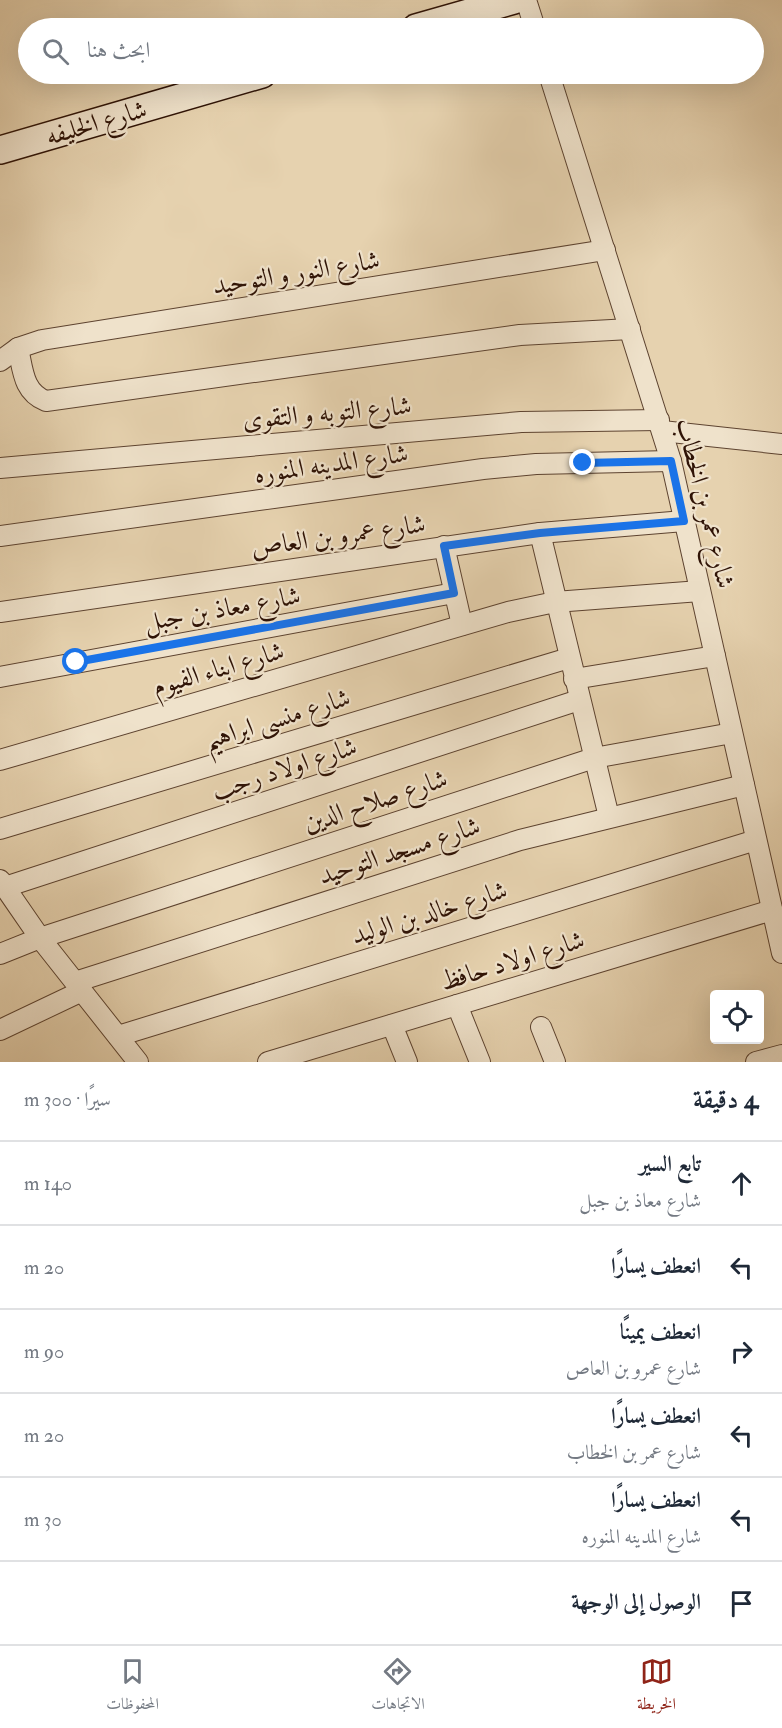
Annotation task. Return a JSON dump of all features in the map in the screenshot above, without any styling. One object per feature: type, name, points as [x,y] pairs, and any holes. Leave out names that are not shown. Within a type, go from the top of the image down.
[{"type":"main road","points":[[451,18],[514,0]]},
{"type":"main road","name":"شارع الخليفه","points":[[0,150],[228,84]]},
{"type":"street","points":[[526,0],[532,18]]},
{"type":"street","name":"شارع عمر بن الخطاب","points":[[552,84],[671,461],[782,953]]},
{"type":"street","name":"شارع النور و التوحيد","points":[[0,361],[18,348],[42,340],[605,250]]},
{"type":"street","points":[[18,348],[28,388],[35,397],[46,401],[520,335],[630,329]]},
{"type":"street","name":"شارع التوبه و التقوى","points":[[0,468],[521,422],[660,425],[782,444]]},
{"type":"street","name":"شارع المدينه المنوره","points":[[0,537],[483,469],[536,464],[671,461]]},
{"type":"street","name":"شارع عمرو بن العاص","points":[[0,612],[540,533],[684,521]]},
{"type":"street","points":[[540,533],[609,817]]},
{"type":"street","points":[[444,546],[462,625]]},
{"type":"street","name":"شارع ابناء الفيوم","points":[[0,760],[508,612],[555,602],[700,591]]},
{"type":"street","name":"شارع معاذ بن جبل","points":[[0,677],[454,593]]},
{"type":"street","points":[[574,679],[715,656]]},
{"type":"street","name":"شارع منسى ابراهيم","points":[[0,829],[569,658]]},
{"type":"street","name":"شارع اولاد رجب","points":[[3,889],[579,700]]},
{"type":"street","name":"شارع صلاح الدين","points":[[0,954],[40,938],[594,758],[732,733]]},
{"type":"street","name":"شارع مسجد التوحيد","points":[[0,1030],[78,987],[520,840],[744,785]]},
{"type":"street","name":"شارع خالد بن الوليد","points":[[117,1036],[756,840]]},
{"type":"street","points":[[3,889],[117,1036],[133,1061]]},
{"type":"street","name":"شارع اولاد حافظ","points":[[268,1062],[772,910]]},
{"type":"street","points":[[457,1005],[480,1062]]},
{"type":"street","points":[[392,1024],[407,1062]]},
{"type":"street","points":[[541,1027],[555,1062]]},
{"type":"street","points":[[756,1062],[782,1055]]},
{"type":"route","points":[[76,662],[454,593],[444,546],[540,533],[684,521],[671,461],[583,463]]}]
